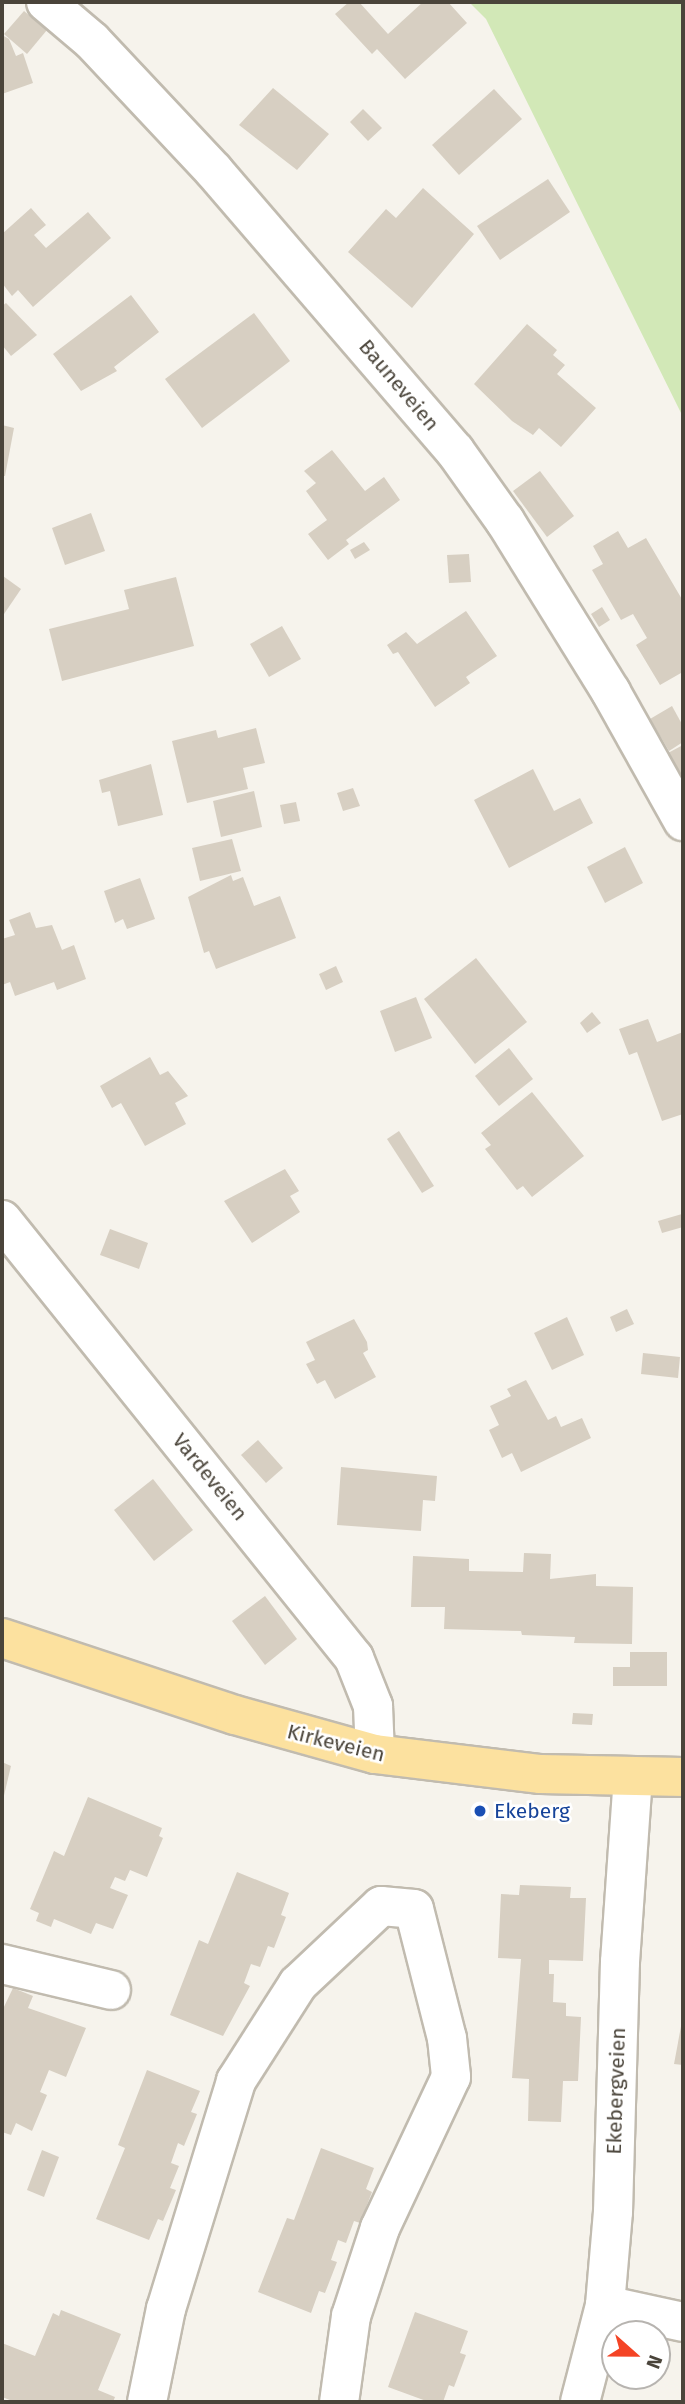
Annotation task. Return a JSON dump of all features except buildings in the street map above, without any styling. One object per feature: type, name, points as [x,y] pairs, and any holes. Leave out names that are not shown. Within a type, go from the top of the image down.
[{"type":"main road","name":"Kirkeveien","points":[[2,1638],[235,1715],[375,1754],[541,1774],[683,1777]]},
{"type":"street","name":"Bauneveien","points":[[46,2],[92,41],[214,171],[455,451],[505,521],[611,692],[683,821]]},
{"type":"street","name":"Vardeveien","points":[[2,1220],[354,1658],[373,1706],[375,1754]]},
{"type":"street","name":"Ekebergveien","points":[[580,2402],[604,2305],[633,1776]]},
{"type":"street","points":[[148,2402],[166,2309],[236,2081],[298,1984],[381,1906],[414,1909],[447,2038],[451,2077],[380,2228],[351,2316],[339,2402]]},
{"type":"street","points":[[2,1964],[111,1990]]},
{"type":"street","points":[[604,2305],[683,2322]]},
{"type":"green space","points":[[469,2],[683,2],[683,417],[486,19]]},
{"type":"place","name":"Ekeberg","points":[[480,1811]]}]
